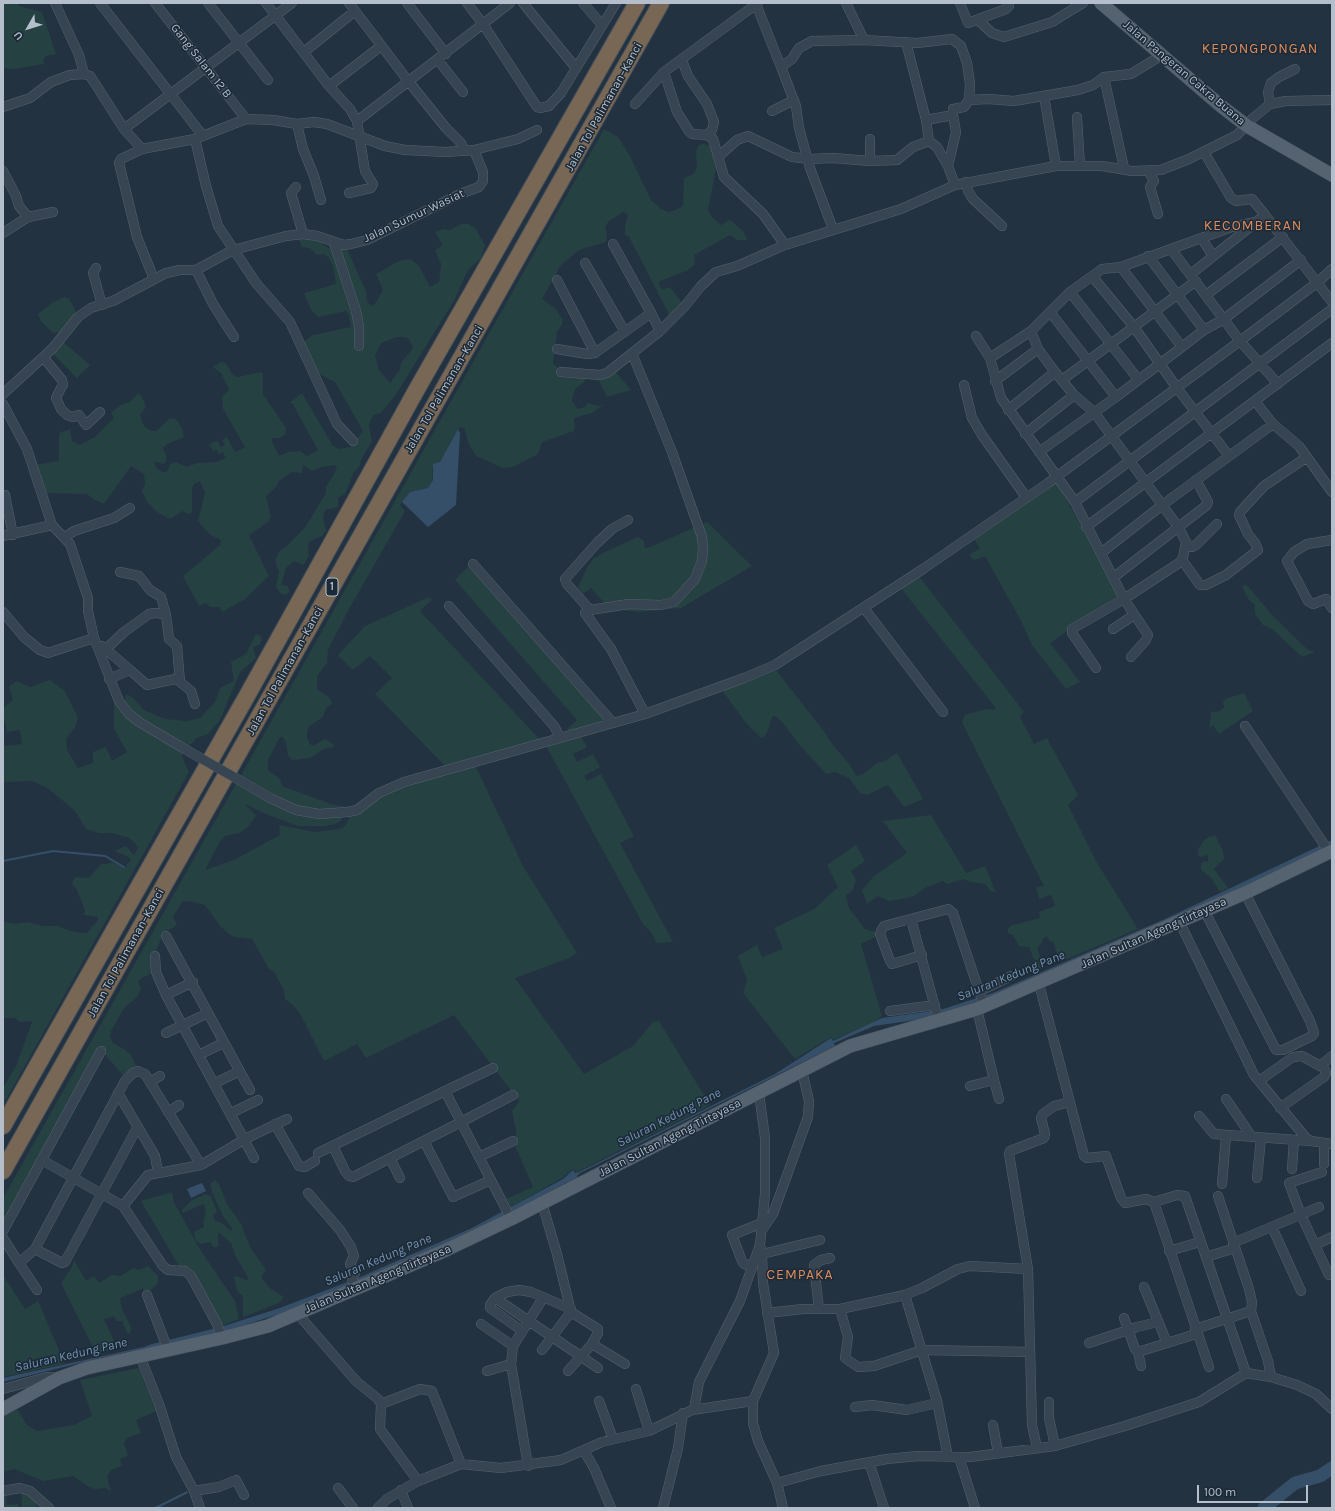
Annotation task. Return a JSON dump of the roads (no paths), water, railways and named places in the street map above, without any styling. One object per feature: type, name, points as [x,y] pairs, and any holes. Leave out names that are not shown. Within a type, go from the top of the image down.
[{"type":"highway","name":"Jalan Tol Palimanan–Kanci","points":[[3,1126],[248,694],[431,364],[637,3]]},
{"type":"highway","name":"Jalan Tol Palimanan–Kanci","points":[[3,1171],[661,3]]},
{"type":"highway","points":[[431,364],[452,375]]},
{"type":"main road","name":"Jalan Pangeran Cakra Buana","points":[[1102,3],[1221,106],[1250,122],[1332,175]]},
{"type":"main road","name":"Jalan Sultan Ageng Tirtayasa","points":[[3,1409],[59,1378],[106,1363],[140,1356],[167,1345],[268,1326],[354,1284],[509,1214],[542,1203],[850,1046],[937,1013],[1039,984],[1245,893],[1330,851]]},
{"type":"street","points":[[55,3],[76,49],[84,74]]},
{"type":"street","points":[[100,3],[170,95],[199,138],[213,214],[233,250],[256,283],[290,322],[337,424],[353,441]]},
{"type":"street","name":"Gang Salam 12 B","points":[[155,3],[246,119]]},
{"type":"street","points":[[208,3],[240,42],[268,80]]},
{"type":"street","points":[[266,3],[329,86],[350,109],[358,129],[365,171],[373,184],[371,188],[349,193]]},
{"type":"street","points":[[124,129],[292,3]]},
{"type":"street","points":[[349,3],[409,82],[463,148]]},
{"type":"street","points":[[407,3],[446,54]]},
{"type":"street","points":[[467,3],[483,24],[536,107],[544,108],[549,106],[561,93],[616,3]]},
{"type":"street","points":[[358,129],[409,82],[510,3]]},
{"type":"street","points":[[523,3],[576,68]]},
{"type":"street","points":[[583,3],[602,25]]},
{"type":"street","points":[[846,3],[864,40]]},
{"type":"street","points":[[960,3],[967,22],[970,23],[1008,8],[1008,3]]},
{"type":"street","points":[[978,20],[992,33],[1004,37],[1052,22],[1083,3]]},
{"type":"street","points":[[635,104],[664,72],[757,4],[794,100],[799,128],[809,159],[810,168],[833,229]]},
{"type":"street","points":[[304,52],[355,11]]},
{"type":"street","points":[[781,67],[792,59],[799,48],[812,41],[864,40],[917,43],[952,39],[961,46],[970,76],[969,100],[964,107],[953,109],[956,132],[948,166]]},
{"type":"street","points":[[906,42],[926,120],[929,142]]},
{"type":"street","points":[[329,86],[381,46]]},
{"type":"street","points":[[969,100],[988,99],[1014,101],[1078,90],[1092,85],[1104,77],[1131,74],[1162,56]]},
{"type":"street","points":[[438,60],[463,92]]},
{"type":"street","points":[[682,60],[688,76],[707,104],[714,122],[712,130],[707,135]]},
{"type":"street","points":[[1270,104],[1268,92],[1271,83],[1279,77],[1296,69]]},
{"type":"street","points":[[664,72],[677,112],[689,131],[692,134],[707,135],[714,142],[724,177],[762,214],[785,245]]},
{"type":"street","points":[[3,107],[30,98],[51,82],[70,75],[84,74],[90,76],[124,129],[142,150]]},
{"type":"street","points":[[1104,77],[1124,168]]},
{"type":"street","points":[[1044,96],[1056,166]]},
{"type":"street","points":[[772,111],[794,100]]},
{"type":"street","points":[[562,372],[603,375],[660,331],[685,306],[701,286],[716,272],[737,266],[785,245],[901,209],[955,185],[966,182],[1056,166],[1124,168],[1132,171],[1149,172],[1161,170],[1204,152],[1237,135],[1270,104],[1286,101],[1332,100]]},
{"type":"street","points":[[926,120],[953,115]]},
{"type":"street","points":[[1077,117],[1080,166]]},
{"type":"street","points":[[154,279],[137,236],[119,163],[121,159],[142,150],[199,138],[246,119],[273,120],[297,124],[314,122],[358,129],[373,142],[405,150],[446,152],[463,148],[474,150],[518,139],[537,130]]},
{"type":"street","points":[[297,124],[303,149],[314,176],[321,200]]},
{"type":"street","points":[[718,157],[737,140],[748,136],[777,149],[785,155],[809,159],[833,158],[870,161],[897,160],[913,147],[929,142],[937,147],[948,166],[955,185]]},
{"type":"street","points":[[870,139],[870,161]]},
{"type":"street","name":"Jalan Sumur Wasiat","points":[[3,394],[53,348],[78,317],[91,308],[114,301],[154,279],[180,270],[196,270],[233,250],[286,236],[303,234],[317,236],[334,243],[351,244],[367,240],[460,194],[479,187],[483,181],[483,172],[474,150]]},
{"type":"street","points":[[1204,152],[1231,198],[1236,201],[1252,199],[1301,260],[1332,302]]},
{"type":"street","points":[[3,172],[16,196],[19,206],[28,217]]},
{"type":"street","points":[[1149,172],[1154,181],[1150,187],[1158,214]]},
{"type":"street","points":[[966,182],[972,199],[1002,226]]},
{"type":"street","points":[[296,187],[291,193],[303,234]]},
{"type":"street","points":[[3,233],[28,217],[53,212]]},
{"type":"street","points":[[1062,380],[1176,294],[1213,256],[1265,215]]},
{"type":"street","points":[[990,358],[1031,331],[1070,292],[1102,269],[1121,267],[1232,227],[1255,222]]},
{"type":"street","points":[[1206,295],[1283,237]]},
{"type":"street","points":[[1202,239],[1213,256]]},
{"type":"street","points":[[334,243],[356,311],[359,346]]},
{"type":"street","points":[[613,244],[660,331]]},
{"type":"street","points":[[1171,249],[1194,277],[1240,341],[1278,384]]},
{"type":"street","points":[[1148,256],[1204,330]]},
{"type":"street","points":[[1039,452],[1116,397],[1204,330],[1224,319],[1301,260]]},
{"type":"street","points":[[585,263],[624,332]]},
{"type":"street","points":[[1121,267],[1156,310],[1182,347]]},
{"type":"street","points":[[96,268],[93,273],[102,305]]},
{"type":"street","points":[[3,404],[27,449],[52,525],[70,544],[88,598],[88,611],[95,639],[109,679],[119,701],[129,714],[148,728],[270,798],[296,810],[319,814],[348,812],[357,810],[379,793],[404,782],[645,714],[744,678],[775,665],[923,569],[1056,477],[1240,341],[1318,282],[1332,269]]},
{"type":"street","points":[[196,270],[213,304],[234,337]]},
{"type":"street","points":[[1092,276],[1134,327],[1177,388],[1229,456]]},
{"type":"street","points":[[557,280],[595,353]]},
{"type":"street","points":[[1070,292],[1138,379]]},
{"type":"street","points":[[1075,502],[1332,308]]},
{"type":"street","points":[[1050,312],[1116,397]]},
{"type":"street","points":[[557,348],[587,354],[595,353],[651,313]]},
{"type":"street","points":[[1031,331],[1038,349],[1074,395],[1094,412],[1144,483],[1179,528],[1186,546],[1182,560],[1124,599],[1072,629],[1072,633],[1096,668]]},
{"type":"street","points":[[976,336],[990,358],[995,381],[1001,398],[1025,434],[1075,502],[1086,527],[1114,577],[1124,599],[1148,635],[1146,640],[1131,657]]},
{"type":"street","points":[[1086,527],[1332,343]]},
{"type":"street","points":[[995,381],[1038,349]]},
{"type":"street","points":[[632,353],[672,452],[702,537],[702,561],[695,579],[674,602],[661,605],[629,604],[585,612],[585,615],[611,649],[645,714]]},
{"type":"street","points":[[43,357],[62,380],[62,386],[56,398],[61,409],[67,415],[73,417],[79,415],[86,425],[100,412]]},
{"type":"street","points":[[1008,410],[1055,372]]},
{"type":"street","points":[[964,384],[972,418],[979,431],[1026,497]]},
{"type":"street","points":[[1025,434],[1074,395]]},
{"type":"street","points":[[1254,401],[1273,424],[1299,446],[1332,492]]},
{"type":"street","points":[[1101,553],[1161,506],[1273,424]]},
{"type":"street","points":[[1182,560],[1200,585],[1206,586],[1226,575],[1258,550],[1239,515],[1240,512],[1264,486],[1307,457]]},
{"type":"street","points":[[1114,577],[1208,504],[1196,480]]},
{"type":"street","points":[[5,495],[13,535]]},
{"type":"street","points":[[65,537],[81,528],[101,523],[130,508]]},
{"type":"street","points":[[590,610],[567,584],[565,579],[597,543],[612,529],[628,520]]},
{"type":"street","points":[[1186,546],[1192,547],[1196,545],[1217,524]]},
{"type":"street","points":[[3,536],[13,535],[52,525]]},
{"type":"street","points":[[1332,540],[1307,544],[1294,552],[1287,561],[1308,601],[1314,604],[1326,598],[1332,608]]},
{"type":"street","points":[[473,564],[613,722]]},
{"type":"street","points":[[120,572],[139,576],[150,590],[161,597],[166,615],[169,639],[177,646],[180,678],[182,684],[191,691],[195,704]]},
{"type":"street","points":[[449,606],[554,726],[560,737]]},
{"type":"street","points":[[864,608],[943,712]]},
{"type":"street","points":[[3,612],[24,637],[40,650],[48,653],[95,639]]},
{"type":"street","points":[[106,649],[124,632],[150,614],[154,613],[166,615]]},
{"type":"street","points":[[1113,629],[1134,615]]},
{"type":"street","points":[[95,639],[147,685],[180,678]]},
{"type":"street","points":[[109,679],[130,670]]},
{"type":"street","points":[[1245,726],[1321,841],[1330,851]]},
{"type":"street","points":[[1204,910],[1276,1050],[1283,1050],[1312,1036],[1314,1033],[1245,893]]},
{"type":"street","points":[[922,955],[892,964],[880,934],[884,926],[946,909],[951,911],[980,1002],[994,1080],[999,1099]]},
{"type":"street","points":[[890,1011],[937,1013],[911,919]]},
{"type":"street","points":[[1179,921],[1248,1068],[1299,1132],[1311,1141]]},
{"type":"street","points":[[166,936],[193,982],[250,1090]]},
{"type":"street","points":[[155,956],[156,972],[166,995],[215,1083],[254,1158]]},
{"type":"street","points":[[980,1002],[1011,976]]},
{"type":"street","points":[[166,995],[193,982]]},
{"type":"street","points":[[1039,984],[1084,1156],[1087,1158],[1106,1156],[1121,1198],[1125,1203],[1146,1199],[1154,1202],[1177,1195],[1185,1196],[1246,1373]]},
{"type":"street","points":[[166,1033],[204,1014]]},
{"type":"street","points":[[199,1055],[219,1045]]},
{"type":"street","points":[[3,1232],[101,1051]]},
{"type":"street","points":[[1259,1081],[1293,1057],[1302,1056],[1326,1071]]},
{"type":"street","points":[[1280,1108],[1321,1079],[1332,1056]]},
{"type":"street","points":[[275,1124],[299,1166],[305,1167],[333,1146],[493,1068]]},
{"type":"street","points":[[19,1263],[34,1249],[125,1081],[138,1071],[142,1071],[150,1082],[201,1165]]},
{"type":"street","points":[[215,1083],[240,1071]]},
{"type":"street","points":[[753,1266],[744,1264],[732,1235],[762,1227],[773,1214],[808,1117],[809,1101],[802,1071]]},
{"type":"street","points":[[150,1082],[160,1076]]},
{"type":"street","points":[[970,1086],[994,1080]]},
{"type":"street","points":[[445,1091],[509,1214]]},
{"type":"street","points":[[118,1093],[137,1128],[155,1156],[158,1172]]},
{"type":"street","points":[[759,1093],[765,1138],[765,1194],[761,1250],[763,1283],[772,1338],[773,1358],[759,1384],[753,1400],[754,1423],[758,1441],[777,1483],[783,1508]]},
{"type":"street","points":[[333,1146],[349,1176],[353,1177],[512,1095]]},
{"type":"street","points":[[1226,1099],[1256,1138],[1257,1178]]},
{"type":"street","points":[[231,1113],[258,1100]]},
{"type":"street","points":[[1037,1448],[1032,1425],[1028,1269],[1009,1154],[1010,1151],[1044,1138],[1045,1134],[1041,1118],[1043,1114],[1054,1106],[1070,1102]]},
{"type":"street","points":[[168,1112],[179,1106]]},
{"type":"street","points":[[1199,1116],[1214,1134],[1328,1143],[1323,1168],[1289,1183],[1315,1246],[1329,1275],[1332,1274]]},
{"type":"street","points":[[123,1206],[145,1178],[158,1172],[201,1165],[245,1139],[275,1124],[287,1120]]},
{"type":"street","points":[[34,1249],[62,1263],[65,1262],[137,1128]]},
{"type":"street","points":[[1222,1184],[1226,1136]]},
{"type":"street","points":[[1292,1169],[1294,1140]]},
{"type":"street","points":[[424,1141],[453,1197],[456,1198],[491,1180]]},
{"type":"street","points":[[479,1157],[513,1141]]},
{"type":"street","points":[[390,1158],[400,1178]]},
{"type":"street","points":[[42,1160],[101,1195],[123,1206],[162,1266],[168,1270],[185,1271],[188,1273],[217,1324],[221,1336]]},
{"type":"street","points":[[308,1193],[340,1230],[350,1247],[354,1256],[350,1264],[355,1273],[354,1284]]},
{"type":"street","points":[[1218,1196],[1249,1289],[1252,1302],[1251,1311],[1268,1361],[1270,1377]]},
{"type":"street","points":[[1154,1202],[1169,1251],[1209,1367]]},
{"type":"street","points":[[542,1203],[571,1310]]},
{"type":"street","points":[[1206,1257],[1234,1246],[1272,1227],[1319,1207]]},
{"type":"street","points":[[1272,1227],[1301,1291]]},
{"type":"street","points":[[1315,1246],[1332,1237]]},
{"type":"street","points":[[3,1238],[38,1290]]},
{"type":"street","points":[[761,1250],[820,1240]]},
{"type":"street","points":[[1169,1251],[1200,1242]]},
{"type":"street","points":[[663,1508],[676,1455],[699,1382],[740,1301],[753,1266],[761,1250]]},
{"type":"street","points":[[819,1309],[814,1265],[816,1262],[830,1258]]},
{"type":"street","points":[[767,1313],[804,1309],[840,1309],[905,1294],[922,1288],[958,1269],[970,1266],[980,1265],[1028,1269]]},
{"type":"street","points":[[1144,1288],[1167,1343]]},
{"type":"street","points":[[521,1330],[490,1308],[490,1305],[495,1298],[507,1292],[519,1290],[531,1292],[571,1310],[598,1329],[598,1334],[592,1344],[568,1371]]},
{"type":"street","points":[[905,1294],[937,1403],[948,1457]]},
{"type":"street","points":[[147,1295],[167,1345]]},
{"type":"street","points":[[495,1298],[598,1368]]},
{"type":"street","points":[[528,1466],[511,1364],[513,1346],[521,1330],[543,1298]]},
{"type":"street","points":[[840,1309],[848,1338],[845,1358],[853,1366],[863,1368],[922,1350],[1030,1352]]},
{"type":"street","points":[[542,1350],[571,1310]]},
{"type":"street","points":[[1138,1352],[1167,1343],[1227,1318],[1251,1311]]},
{"type":"street","points":[[297,1313],[356,1381],[373,1394],[381,1404],[380,1429],[418,1481]]},
{"type":"street","points":[[1124,1318],[1138,1352],[1141,1366]]},
{"type":"street","points":[[1089,1343],[1158,1322]]},
{"type":"street","points":[[481,1324],[513,1346]]},
{"type":"street","points":[[592,1344],[625,1364]]},
{"type":"street","points":[[140,1356],[159,1404],[176,1457],[194,1491],[200,1508]]},
{"type":"street","points":[[487,1371],[511,1364]]},
{"type":"street","points":[[777,1483],[821,1471],[869,1462],[910,1457],[958,1457],[1055,1446],[1125,1426],[1199,1402],[1246,1373],[1270,1377],[1298,1385],[1316,1394],[1332,1409]]},
{"type":"street","points":[[16,1402],[6,1388],[47,1377],[59,1378]]},
{"type":"street","points":[[381,1404],[420,1389],[432,1391],[462,1464]]},
{"type":"street","points":[[636,1389],[649,1431]]},
{"type":"street","points":[[378,1508],[387,1499],[418,1481],[462,1464],[501,1468],[528,1466],[561,1460],[613,1439],[649,1431],[689,1411],[753,1400]]},
{"type":"street","points":[[599,1401],[613,1439]]},
{"type":"street","points":[[1049,1402],[1049,1418],[1055,1446]]},
{"type":"street","points":[[855,1407],[872,1405],[907,1410],[937,1403]]},
{"type":"street","points":[[994,1425],[998,1453]]},
{"type":"street","points":[[584,1450],[594,1468],[611,1508]]},
{"type":"street","points":[[958,1457],[975,1508]]},
{"type":"street","points":[[869,1462],[884,1508]]},
{"type":"street","points":[[194,1491],[219,1487],[236,1480],[244,1495]]},
{"type":"street","points":[[3,1491],[20,1488],[30,1491],[49,1508]]},
{"type":"street","points":[[338,1488],[353,1508]]},
{"type":"street","points":[[401,1490],[408,1508]]},
{"type":"water","points":[[458,429],[460,433],[456,505],[428,527],[402,502],[410,492],[428,488],[433,480],[433,464],[440,462]]},
{"type":"water","points":[[1332,840],[1332,846],[1248,886],[995,998],[929,1018],[874,1026],[834,1043],[835,1046],[580,1173],[577,1176],[579,1179],[566,1183],[514,1213],[360,1283],[282,1313],[223,1332],[104,1357],[3,1382],[3,1378],[144,1347],[221,1327],[280,1308],[358,1278],[472,1228],[563,1179],[573,1170],[575,1173],[579,1172],[775,1074],[831,1038],[833,1041],[882,1018],[940,1010],[993,993],[1165,919]]},
{"type":"water","points":[[202,1183],[206,1191],[191,1198],[187,1189]]},
{"type":"water","points":[[187,1491],[188,1493],[158,1508],[153,1508]]},
{"type":"waterway","points":[[3,861],[53,851],[105,856],[124,867]]},
{"type":"waterway","points":[[1264,1508],[1295,1483],[1320,1476],[1332,1468]]},
{"type":"district","name":"KEPONGPONGAN","points":[[1260,49]]},
{"type":"district","name":"KECOMBERAN","points":[[1253,226]]},
{"type":"district","name":"CEMPAKA","points":[[800,1275]]},
{"type":"water label","name":"Saluran Kedung Pane","points":[[1011,976]]},
{"type":"water label","name":"Saluran Kedung Pane","points":[[669,1118]]},
{"type":"water label","name":"Saluran Kedung Pane","points":[[378,1260]]},
{"type":"water label","name":"Saluran Kedung Pane","points":[[71,1355]]}]
